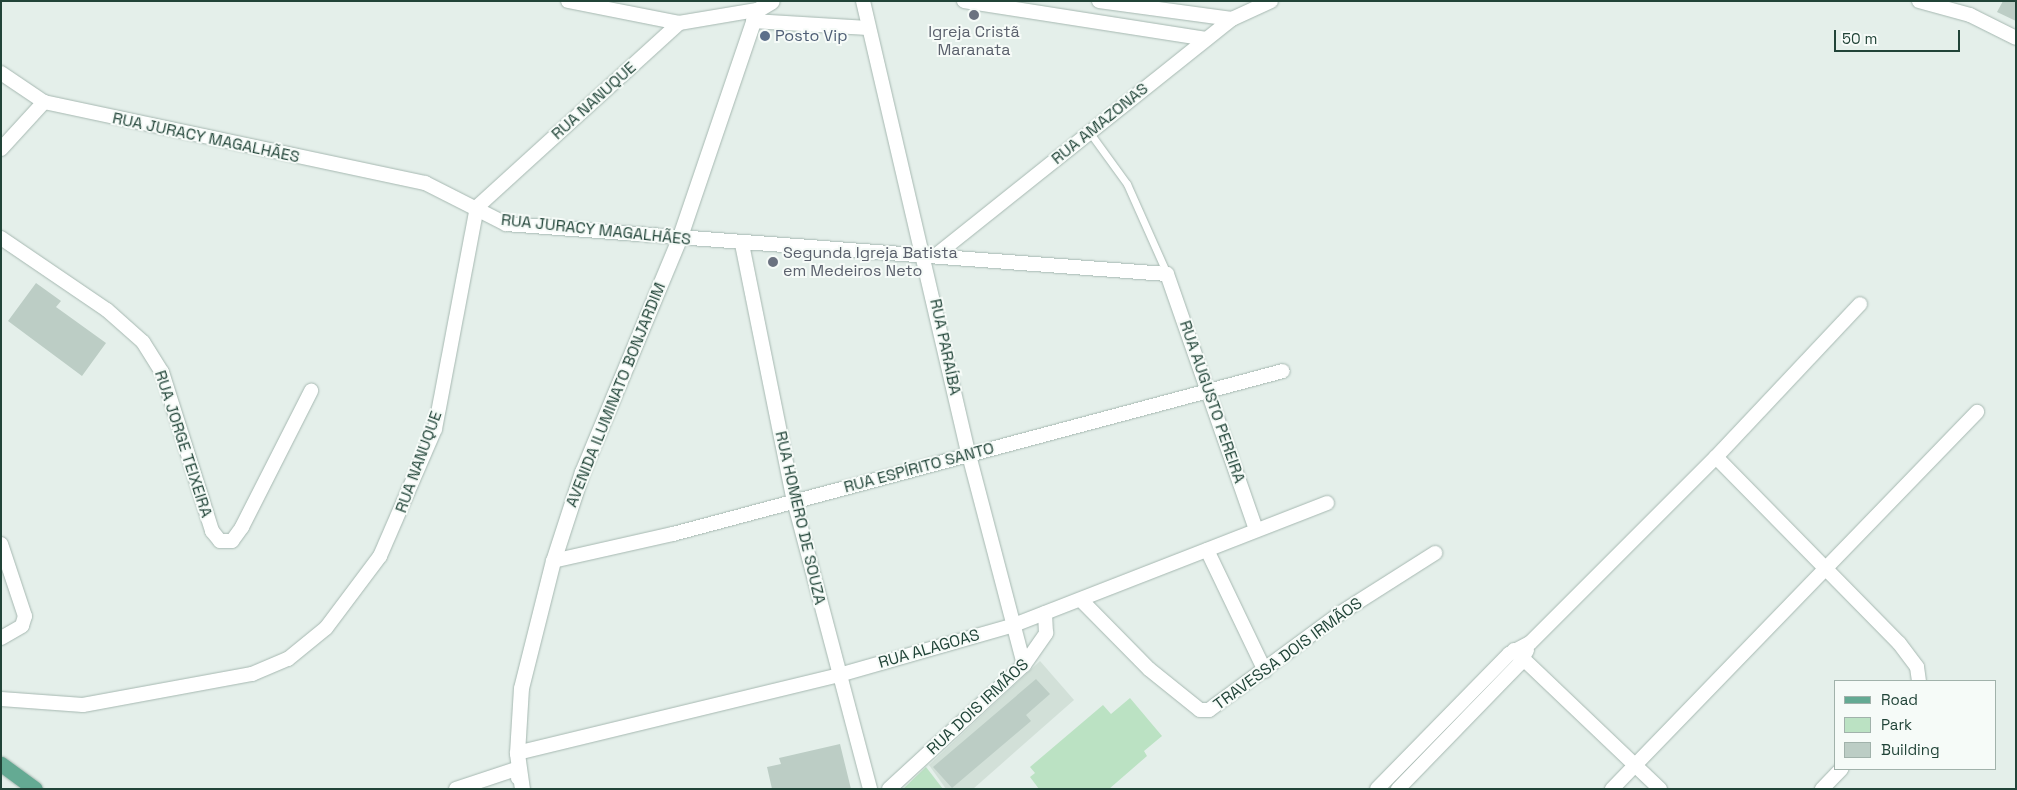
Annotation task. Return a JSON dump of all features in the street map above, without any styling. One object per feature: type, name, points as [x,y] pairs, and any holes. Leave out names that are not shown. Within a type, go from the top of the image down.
[{"type":"main road","points":[[1,764],[35,789]]},
{"type":"street","points":[[568,1],[679,23],[755,15],[868,28]]},
{"type":"street","points":[[755,15],[772,1]]},
{"type":"street","name":"RUA PARAÍBA","points":[[863,1],[868,28],[930,256],[969,455],[1024,665]]},
{"type":"street","points":[[964,1],[1206,39]]},
{"type":"street","points":[[1099,1],[1232,18]]},
{"type":"street","name":"RUA AMAZONAS","points":[[930,256],[1090,133],[1232,18],[1271,1]]},
{"type":"street","points":[[1920,1],[1970,15],[2016,38]]},
{"type":"street","name":"AVENIDA ILUMINATO BONJARDIM","points":[[522,789],[518,761],[527,655],[553,561],[582,472],[679,239],[755,15]]},
{"type":"street","name":"RUA NANUQUE","points":[[1,699],[83,705],[252,674],[288,659],[326,628],[380,556],[435,429],[477,207],[679,23]]},
{"type":"street","points":[[1,73],[44,102],[2,143]]},
{"type":"street","name":"RUA JURACY MAGALHÃES","points":[[44,102],[254,150],[379,171],[424,183],[477,207],[506,224],[742,244],[1167,274]]},
{"type":"street","name":"RUA JORGE TEIXEIRA","points":[[1,238],[107,310],[143,342],[162,372],[212,531],[220,541],[232,541],[242,527],[311,391]]},
{"type":"street","name":"RUA HOMERO DE SOUZA","points":[[742,244],[794,500],[870,789]]},
{"type":"street","name":"RUA AUGUSTO PEREIRA","points":[[1167,274],[1256,530]]},
{"type":"street","points":[[1396,770],[1402,784],[1530,642],[1716,457],[1860,304]]},
{"type":"street","name":"RUA ESPÍRITO SANTO","points":[[553,561],[969,455],[1283,371]]},
{"type":"street","points":[[1612,789],[1826,565],[1977,412]]},
{"type":"street","points":[[1716,457],[1826,565],[1899,643],[1917,668],[1919,680]]},
{"type":"street","name":"RUA ALAGOAS","points":[[456,789],[518,761],[839,675],[1014,625],[1327,503]]},
{"type":"street","points":[[1,544],[25,616],[22,626],[1,638]]},
{"type":"street","points":[[1207,550],[1264,671]]},
{"type":"street","name":"TRAVESSA DOIS IRMÃOS","points":[[1081,600],[1149,670],[1200,710],[1216,708],[1339,614],[1435,553]]},
{"type":"street","name":"RUA DOIS IRMÃOS","points":[[889,789],[1024,665],[1046,633],[1045,613]]},
{"type":"street","points":[[1519,654],[1660,789]]},
{"type":"street","points":[[1378,789],[1519,654]]},
{"type":"street","points":[[517,789],[518,761]]},
{"type":"street","points":[[1822,789],[1840,770]]},
{"type":"lane","points":[[1090,133],[1127,184],[1167,274]]},
{"type":"shaded area","points":[[1040,661],[1074,700],[973,789],[946,789],[929,765]]},
{"type":"green space","points":[[1130,698],[1162,736],[1144,751],[1147,756],[1109,789],[1039,789],[1030,777],[1035,773],[1030,767],[1103,705],[1111,714]]},
{"type":"green space","points":[[926,767],[943,789],[903,789]]},
{"type":"building","points":[[2003,1],[2016,1],[2016,21],[1997,12]]},
{"type":"building","points":[[36,283],[61,301],[56,307],[106,343],[82,376],[8,321]]},
{"type":"building","points":[[1036,679],[1050,694],[1026,715],[1031,721],[952,788],[933,767]]},
{"type":"building","points":[[840,744],[851,789],[772,789],[767,767],[781,764],[779,758]]},
{"type":"place","name":"Igreja Cristã Maranata","points":[[974,15]]},
{"type":"place","name":"Posto Vip","points":[[765,36]]},
{"type":"place","name":"Segunda Igreja Batista em Medeiros Neto","points":[[773,262]]}]
